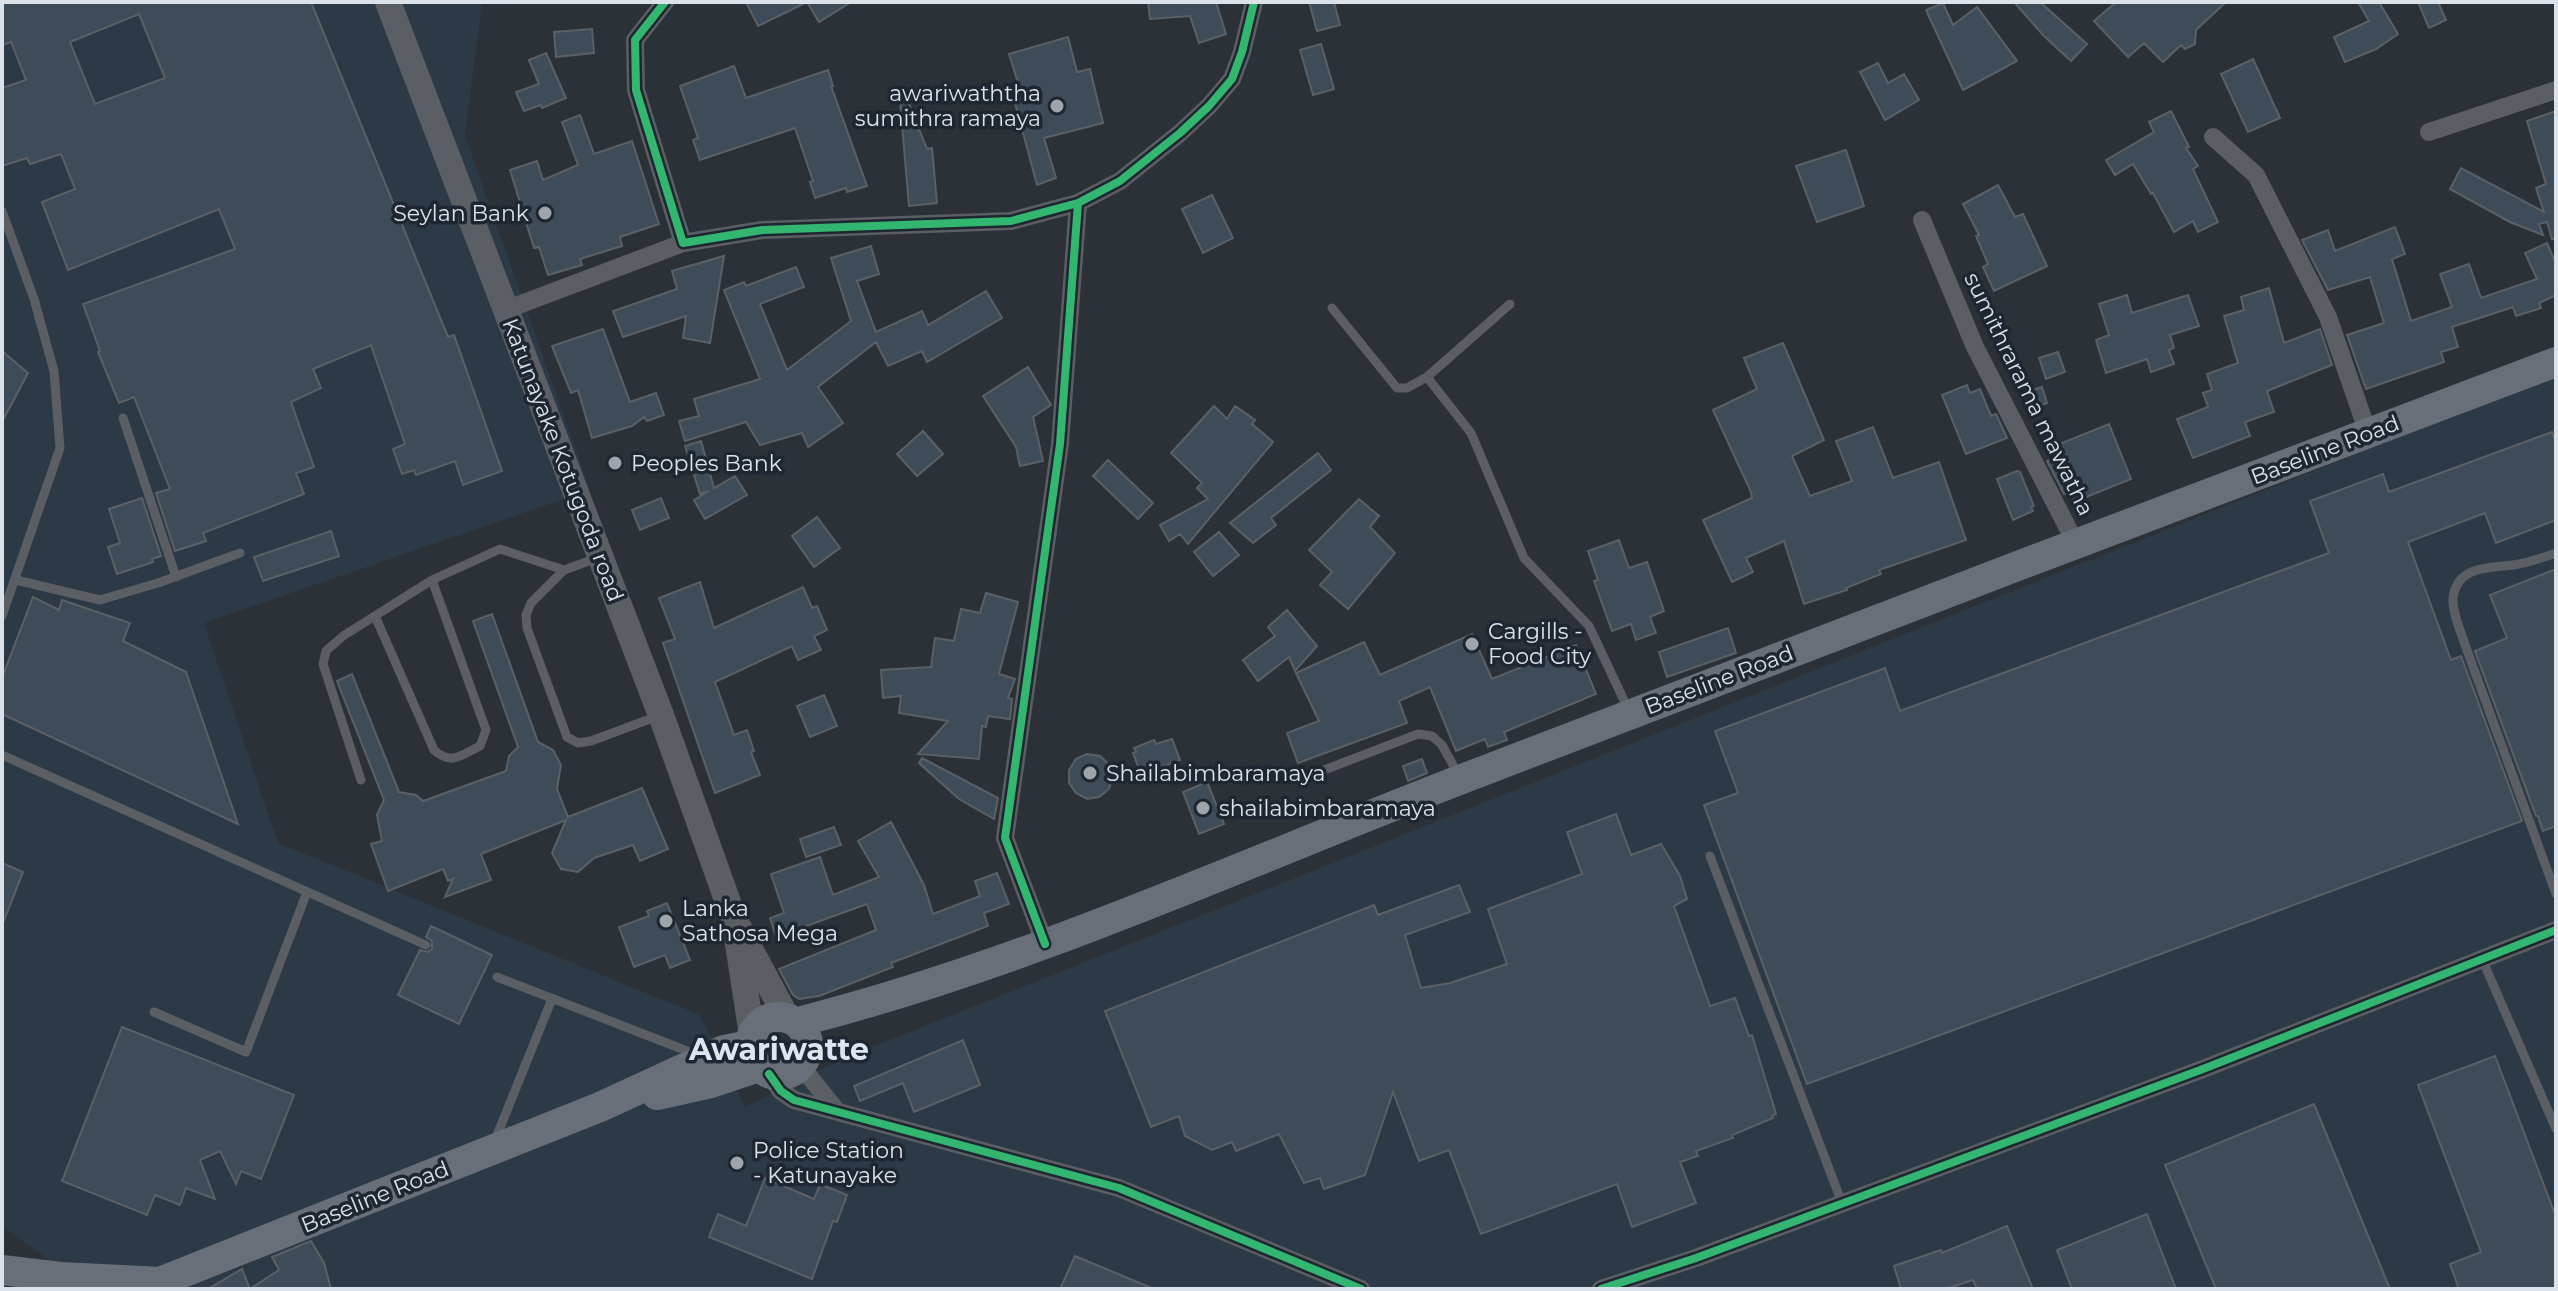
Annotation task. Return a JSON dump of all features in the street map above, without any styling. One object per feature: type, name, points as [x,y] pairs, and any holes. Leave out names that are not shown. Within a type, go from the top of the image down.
[{"type":"main road","name":"Katunayake Kotugoda road","points":[[388,2],[661,715],[734,919],[798,1039]]},
{"type":"main road","name":"Baseline Road","points":[[798,1039],[883,1001],[1045,944],[1461,779],[2556,362]]},
{"type":"main road","name":"Katunayake Kotugoda road","points":[[734,919],[757,1055]]},
{"type":"main road","points":[[767,1020],[798,1039],[793,1072],[781,1075],[757,1055],[767,1020]]},
{"type":"main road","name":"Baseline Road","points":[[156,1285],[600,1107],[724,1050],[757,1055]]},
{"type":"main road","name":"Baseline Road","points":[[600,1107],[711,1083],[757,1055]]},
{"type":"main road","points":[[2,1270],[156,1285]]},
{"type":"main road","points":[[2,1277],[17,1289]]},
{"type":"street","points":[[665,2],[635,40],[636,90],[683,243]]},
{"type":"street","points":[[505,310],[683,243],[762,230],[1011,221],[1078,203],[1120,181],[1209,106],[1232,79],[1254,2]]},
{"type":"street","points":[[2429,132],[2556,90]]},
{"type":"street","points":[[2213,137],[2256,175],[2328,317],[2368,433]]},
{"type":"street","points":[[1045,944],[1005,838],[1060,444],[1078,203]]},
{"type":"street","name":"sumithrarama mawatha","points":[[1922,220],[1975,347],[2076,544]]},
{"type":"street","points":[[1601,1289],[1696,1258],[2203,1069],[2556,930]]},
{"type":"street","points":[[798,1039],[836,1110]]},
{"type":"street","points":[[757,1055],[781,1091],[794,1100],[1119,1188],[1361,1289]]},
{"type":"lane","points":[[2,211],[34,299],[54,371],[60,448],[2,616]]},
{"type":"lane","points":[[1332,308],[1397,388],[1407,388],[1427,377],[1510,304]]},
{"type":"lane","points":[[1427,377],[1471,433],[1524,558],[1589,626],[1631,714]]},
{"type":"lane","points":[[123,418],[176,577]]},
{"type":"lane","points":[[361,780],[323,664],[326,651],[343,636],[432,580],[500,549],[564,570]]},
{"type":"lane","points":[[16,580],[100,600],[240,553]]},
{"type":"lane","points":[[2556,553],[2524,563],[2487,566],[2467,573],[2456,584],[2453,602],[2464,642],[2556,894]]},
{"type":"lane","points":[[599,557],[564,570],[531,603],[526,615],[527,628],[567,737],[578,743],[591,741],[661,715]]},
{"type":"lane","points":[[375,616],[434,750],[450,760],[480,746],[486,730],[432,580]]},
{"type":"lane","points":[[1311,775],[1418,734],[1432,736],[1442,745],[1461,779]]},
{"type":"lane","points":[[2,755],[426,945]]},
{"type":"lane","points":[[1710,856],[1842,1203]]},
{"type":"lane","points":[[154,1012],[246,1052],[307,892]]},
{"type":"lane","points":[[2482,959],[2556,1129]]},
{"type":"lane","points":[[497,977],[706,1059]]},
{"type":"lane","points":[[490,1151],[552,999]]},
{"type":"shaded area","points":[[2,2],[482,2],[465,136],[590,490],[204,623],[278,843],[700,1015],[745,1107],[842,1059],[2556,374],[2556,1289],[88,1289],[12,1233],[2,1229]]},
{"type":"building","points":[[2,2],[311,2],[448,337],[454,335],[502,471],[463,485],[455,461],[416,475],[414,470],[402,474],[393,449],[405,444],[371,345],[313,369],[321,388],[291,402],[314,467],[296,473],[304,494],[203,533],[206,541],[175,551],[156,493],[170,489],[134,397],[119,403],[83,304],[235,249],[219,209],[68,270],[42,202],[75,189],[61,154],[30,164],[27,158],[2,166],[2,88],[26,80],[11,42],[2,45]],"holes":[[[139,14],[165,78],[95,104],[70,42]]]},
{"type":"building","points":[[746,2],[807,2],[758,26]]},
{"type":"building","points":[[807,2],[851,2],[819,22]]},
{"type":"building","points":[[1148,2],[1216,2],[1226,34],[1199,43],[1190,16],[1150,19]]},
{"type":"building","points":[[1309,2],[1334,2],[1340,25],[1317,31]]},
{"type":"building","points":[[2014,2],[2040,2],[2087,44],[2071,61]]},
{"type":"building","points":[[2116,2],[2226,2],[2196,30],[2195,44],[2185,49],[2181,45],[2163,62],[2144,43],[2128,57],[2094,21]]},
{"type":"building","points":[[2358,2],[2379,2],[2398,34],[2376,49],[2345,62],[2334,37],[2369,21]]},
{"type":"building","points":[[2418,2],[2438,2],[2446,20],[2429,28]]},
{"type":"building","points":[[1943,3],[1953,25],[1977,7],[2017,61],[1963,90],[1926,10]]},
{"type":"building","points":[[592,29],[594,53],[556,57],[554,32]]},
{"type":"building","name":"awariwaththa sumithra ramaya","points":[[1068,37],[1077,72],[1090,69],[1103,123],[1044,138],[1056,178],[1037,185],[1011,88],[1019,86],[1009,54]]},
{"type":"building","points":[[1321,44],[1334,89],[1313,95],[1300,50]]},
{"type":"building","points":[[546,53],[566,98],[542,108],[541,105],[524,111],[516,92],[539,84],[529,60]]},
{"type":"building","points":[[2253,59],[2280,118],[2248,132],[2221,74]]},
{"type":"building","points":[[1878,63],[1888,83],[1904,74],[1919,100],[1885,120],[1860,72]]},
{"type":"building","points":[[734,66],[746,98],[828,70],[867,186],[847,192],[846,188],[815,198],[810,182],[813,181],[795,128],[700,160],[693,140],[698,138],[680,86]]},
{"type":"building","points":[[903,88],[927,149],[932,148],[937,203],[909,206],[899,89]]},
{"type":"building","points":[[2171,111],[2189,147],[2186,148],[2198,166],[2193,169],[2218,222],[2198,232],[2193,221],[2174,232],[2133,164],[2115,175],[2106,160],[2154,132],[2149,122]]},
{"type":"building","points":[[2556,111],[2556,239],[2552,239],[2547,222],[2539,224],[2543,235],[2510,222],[2450,189],[2461,168],[2544,212],[2536,188],[2546,184],[2527,121]]},
{"type":"building","points":[[580,115],[594,154],[632,141],[659,224],[620,237],[622,246],[580,259],[582,265],[548,275],[539,247],[534,248],[510,170],[537,161],[543,180],[578,165],[562,122]]},
{"type":"building","points":[[1846,150],[1864,206],[1817,222],[1796,166]]},
{"type":"building","points":[[1998,185],[2015,217],[2023,214],[2047,266],[1994,291],[1983,267],[1988,264],[1976,236],[1979,235],[1963,204]]},
{"type":"building","points":[[1212,195],[1233,238],[1203,253],[1182,209]]},
{"type":"building","points":[[2395,227],[2405,254],[2392,259],[2411,321],[2452,307],[2440,274],[2469,264],[2481,298],[2537,279],[2525,253],[2547,243],[2556,264],[2556,295],[2539,303],[2541,308],[2516,316],[2513,307],[2452,327],[2458,347],[2441,352],[2444,362],[2366,389],[2347,335],[2384,323],[2370,277],[2328,290],[2302,240],[2328,230],[2335,251]]},
{"type":"building","points":[[871,246],[879,274],[857,281],[876,332],[922,311],[928,325],[986,291],[1002,318],[927,362],[922,351],[888,366],[876,342],[818,387],[843,423],[808,447],[802,433],[760,445],[746,422],[685,441],[679,421],[699,416],[694,399],[760,379],[724,290],[744,282],[746,286],[796,267],[804,287],[760,304],[787,370],[851,321],[831,258]]},
{"type":"building","points":[[724,256],[710,343],[683,338],[686,316],[623,337],[613,311],[677,289],[672,271]]},
{"type":"building","points":[[2269,288],[2284,343],[2320,329],[2332,365],[2267,391],[2274,412],[2245,422],[2250,436],[2193,458],[2177,419],[2208,407],[2203,393],[2212,390],[2207,374],[2238,363],[2224,316],[2244,310],[2241,297]]},
{"type":"building","points":[[2127,295],[2132,313],[2188,295],[2199,326],[2170,335],[2174,348],[2169,350],[2174,364],[2151,372],[2147,359],[2106,373],[2096,340],[2109,335],[2099,304]]},
{"type":"building","points":[[603,329],[630,402],[656,393],[664,415],[647,421],[644,417],[632,426],[592,438],[578,390],[571,393],[552,346]]},
{"type":"building","points":[[1783,343],[1824,440],[1792,456],[1810,496],[1852,481],[1836,441],[1873,427],[1893,478],[1939,462],[1966,540],[1879,570],[1881,574],[1847,590],[1804,604],[1784,541],[1746,558],[1753,572],[1732,582],[1703,520],[1752,498],[1713,410],[1757,389],[1744,358]]},
{"type":"building","points":[[2,351],[28,373],[2,422]]},
{"type":"building","points":[[2058,352],[2065,372],[2046,379],[2039,358]]},
{"type":"building","points":[[1028,367],[1051,405],[1033,417],[1043,461],[1020,466],[1016,447],[983,396]]},
{"type":"building","points":[[1967,385],[1970,393],[1980,389],[1991,416],[1996,414],[2007,438],[1966,454],[1942,395]]},
{"type":"building","points":[[2042,387],[2047,403],[2029,409],[2023,393]]},
{"type":"building","points":[[1214,406],[1227,419],[1235,406],[1255,420],[1252,424],[1273,442],[1188,544],[1180,534],[1169,541],[1160,525],[1208,499],[1197,488],[1202,483],[1171,453]]},
{"type":"building","points":[[2109,424],[2131,479],[2074,502],[2070,492],[2064,494],[2047,461],[2056,457],[2052,447]]},
{"type":"building","points":[[923,431],[943,454],[917,476],[897,454]]},
{"type":"building","points":[[2552,432],[2556,442],[2556,520],[2496,543],[2485,513],[2408,542],[2451,660],[2461,656],[2522,821],[1807,1084],[1704,805],[1738,793],[1715,731],[1885,668],[1900,711],[2329,553],[2310,501],[2383,474],[2389,492]]},
{"type":"building","points":[[701,441],[714,488],[735,476],[747,495],[705,519],[694,500],[709,491],[700,494],[685,446]]},
{"type":"building","points":[[1318,453],[1331,470],[1271,518],[1276,525],[1253,543],[1230,523]]},
{"type":"building","points":[[1108,460],[1153,503],[1138,519],[1093,476]]},
{"type":"building","points":[[2017,471],[2034,506],[2031,507],[2033,511],[2013,520],[1997,479]]},
{"type":"building","points":[[142,498],[161,556],[152,559],[153,562],[117,574],[108,547],[120,543],[109,509]]},
{"type":"building","points":[[661,498],[669,518],[640,530],[632,510]]},
{"type":"building","points":[[1359,499],[1379,516],[1370,527],[1395,553],[1348,609],[1320,585],[1332,572],[1309,550]]},
{"type":"building","points":[[817,517],[840,548],[814,567],[792,536]]},
{"type":"building","points":[[331,531],[339,556],[263,581],[254,557]]},
{"type":"building","points":[[1219,532],[1239,555],[1213,576],[1194,552]]},
{"type":"building","points":[[1619,540],[1629,568],[1647,562],[1664,611],[1650,617],[1656,633],[1636,640],[1631,624],[1612,631],[1594,581],[1598,580],[1588,551]]},
{"type":"building","points":[[2556,569],[2556,826],[2543,831],[2475,651],[2507,638],[2490,595]]},
{"type":"building","points":[[700,582],[714,628],[803,587],[812,608],[817,606],[827,630],[814,636],[821,650],[798,660],[792,646],[715,682],[734,735],[747,730],[760,775],[715,793],[663,643],[675,639],[659,598]]},
{"type":"building","points":[[986,593],[1018,602],[999,674],[1015,679],[1008,698],[1012,699],[1010,719],[988,716],[986,727],[982,726],[979,759],[918,754],[948,721],[899,713],[901,696],[883,698],[881,670],[931,667],[935,638],[954,641],[961,609],[980,613]]},
{"type":"building","points":[[33,597],[59,610],[62,600],[130,623],[123,641],[186,672],[238,824],[2,714],[2,678]]},
{"type":"building","points":[[1287,610],[1317,646],[1295,671],[1289,657],[1258,681],[1243,660],[1275,636],[1268,627]]},
{"type":"building","points":[[492,614],[538,742],[553,750],[561,765],[557,789],[568,817],[642,788],[668,849],[640,861],[633,845],[594,858],[578,872],[561,869],[552,853],[566,820],[481,854],[491,880],[445,897],[453,879],[448,881],[443,869],[388,891],[371,844],[382,841],[377,815],[384,800],[337,681],[352,674],[399,792],[416,795],[423,801],[506,771],[509,756],[518,747],[473,621]]},
{"type":"building","points":[[1728,628],[1736,653],[1667,677],[1659,652]]},
{"type":"building","points":[[1472,634],[1492,679],[1576,645],[1596,694],[1504,732],[1507,740],[1488,747],[1485,739],[1456,751],[1430,687],[1399,701],[1407,723],[1298,763],[1287,733],[1319,721],[1296,673],[1364,642],[1380,675]]},
{"type":"building","points":[[824,695],[837,726],[810,737],[797,706]]},
{"type":"building","name":"shailabimbaramaya","points":[[1172,739],[1180,760],[1141,774],[1134,748],[1154,740],[1156,744]]},
{"type":"building","name":"Shailabimbaramaya","points":[[1087,754],[1100,756],[1115,770],[1109,789],[1099,797],[1087,799],[1076,793],[1069,783],[1069,770],[1076,759]]},
{"type":"building","points":[[922,758],[998,798],[994,819],[959,799],[919,763]]},
{"type":"building","points":[[1422,759],[1427,773],[1408,781],[1403,766]]},
{"type":"building","name":"shailabimbaramaya","points":[[1207,782],[1224,824],[1199,834],[1183,792]]},
{"type":"building","points":[[1616,814],[1631,855],[1661,844],[1680,876],[1687,899],[1674,906],[1710,1006],[1735,998],[1749,1036],[1752,1035],[1776,1114],[1732,1135],[1733,1138],[1696,1151],[1698,1156],[1680,1162],[1696,1203],[1632,1227],[1617,1184],[1481,1234],[1449,1150],[1419,1161],[1393,1092],[1365,1175],[1324,1189],[1320,1178],[1304,1183],[1279,1134],[1236,1151],[1232,1142],[1212,1150],[1185,1136],[1179,1116],[1151,1127],[1105,1011],[1374,905],[1378,915],[1459,885],[1470,912],[1405,935],[1421,988],[1450,983],[1507,964],[1488,909],[1582,874],[1567,832]]},
{"type":"building","points":[[891,822],[924,885],[933,914],[980,896],[975,881],[997,873],[1009,904],[984,913],[988,926],[891,963],[893,967],[819,996],[799,999],[793,995],[779,969],[876,930],[867,904],[776,937],[770,918],[784,913],[771,874],[820,857],[833,895],[879,877],[858,841]]},
{"type":"building","points":[[834,827],[841,845],[806,857],[800,839]]},
{"type":"building","points":[[2,863],[23,872],[3,923],[2,923]]},
{"type":"building","points":[[667,903],[690,960],[670,968],[665,955],[634,967],[619,927],[649,916],[647,911]]},
{"type":"building","points":[[431,926],[492,955],[459,1024],[398,995],[420,950],[428,952],[432,949],[432,941],[426,937]]},
{"type":"building","points":[[122,1027],[294,1095],[261,1179],[241,1171],[236,1184],[220,1151],[200,1160],[215,1199],[186,1188],[180,1205],[155,1195],[147,1215],[62,1181]]},
{"type":"building","points":[[963,1040],[980,1085],[914,1112],[903,1083],[860,1101],[854,1086]]},
{"type":"building","points":[[2495,1056],[2556,1217],[2556,1289],[2459,1289],[2450,1264],[2481,1252],[2418,1085]]},
{"type":"building","points":[[2314,1104],[2390,1289],[2216,1289],[2165,1165]]},
{"type":"building","points":[[765,1178],[814,1199],[820,1184],[847,1195],[837,1222],[833,1221],[812,1279],[709,1237],[718,1214],[746,1226]]},
{"type":"building","points":[[2147,1214],[2176,1289],[2072,1289],[2057,1250]]},
{"type":"building","points":[[2007,1226],[2033,1289],[1977,1289],[1973,1280],[1946,1289],[1901,1289],[1894,1266],[1941,1250],[1942,1253]]},
{"type":"building","points":[[311,1241],[324,1263],[331,1289],[250,1289],[279,1270],[272,1257]]},
{"type":"building","points":[[1075,1256],[1154,1289],[1060,1289]]},
{"type":"building","points":[[242,1269],[250,1289],[208,1289]]},
{"type":"cycle path","points":[[665,2],[635,40],[636,90],[683,243],[762,230],[1011,221],[1078,203],[1120,181],[1209,106],[1232,79],[1254,2]]},
{"type":"cycle path","points":[[1045,944],[1005,838],[1060,444],[1078,203]]},
{"type":"cycle path","points":[[1601,1289],[1696,1258],[2203,1069],[2556,930]]},
{"type":"cycle path","points":[[769,1074],[781,1091],[794,1100],[1119,1188],[1361,1289]]},
{"type":"place","name":"awariwaththa sumithra ramaya","points":[[1057,106]]},
{"type":"place","name":"Seylan Bank","points":[[545,213]]},
{"type":"place","name":"Peoples Bank","points":[[615,463]]},
{"type":"place","name":"Cargills - Food City","points":[[1472,644]]},
{"type":"place","name":"Shailabimbaramaya","points":[[1090,773]]},
{"type":"place","name":"shailabimbaramaya","points":[[1203,808]]},
{"type":"place","name":"Lanka Sathosa Mega","points":[[666,921]]},
{"type":"place","name":"Police Station - Katunayake","points":[[737,1163]]},
{"type":"district","name":"Awariwatte","points":[[779,1049]]}]
